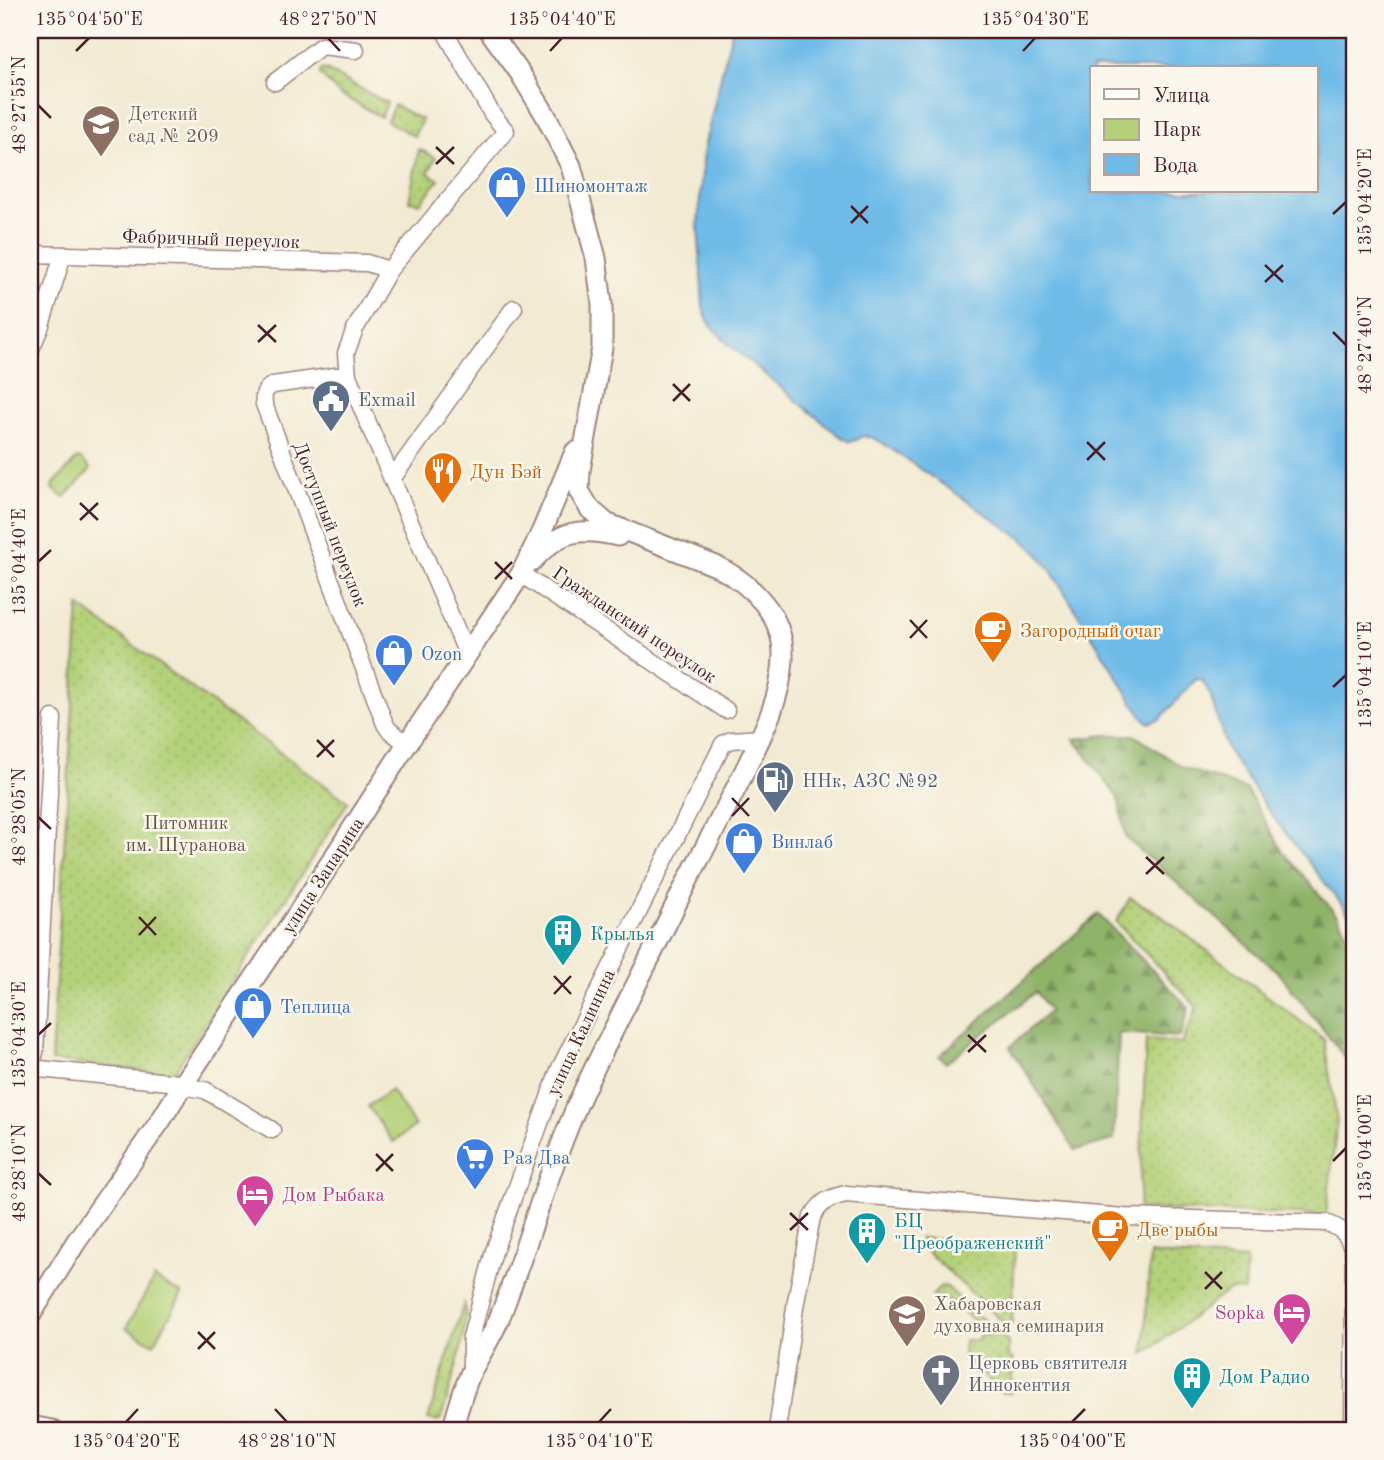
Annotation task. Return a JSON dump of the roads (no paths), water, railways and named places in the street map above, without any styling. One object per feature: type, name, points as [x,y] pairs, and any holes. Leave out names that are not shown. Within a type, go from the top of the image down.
[{"type":"main road","points":[[489,30],[546,116],[571,166],[596,258],[602,304],[602,348],[580,470],[579,491],[590,509],[606,523],[663,547]]},
{"type":"main road","name":"улица Запарина","points":[[30,1316],[76,1242],[161,1120],[521,574],[589,419]]},
{"type":"main road","points":[[521,574],[554,541],[569,534],[589,530],[663,547]]},
{"type":"main road","name":"улица Калинина","points":[[452,1430],[471,1373],[499,1321],[553,1167],[583,1091],[761,738],[780,683],[783,641],[776,620],[760,598],[733,574],[663,547]]},
{"type":"main road","points":[[30,1426],[52,1430]]},
{"type":"street","points":[[444,30],[492,114],[506,131],[389,270],[355,329],[346,353],[348,376],[467,654]]},
{"type":"street","points":[[275,82],[321,46],[356,50]]},
{"type":"street","name":"Фабричный переулок","points":[[30,254],[367,263],[389,270]]},
{"type":"street","points":[[30,351],[63,255]]},
{"type":"street","points":[[392,479],[513,308]]},
{"type":"street","name":"Доступный переулок","points":[[348,376],[273,385],[266,388],[263,395],[264,404],[385,724],[407,744]]},
{"type":"street","name":"Гражданский переулок","points":[[521,574],[726,710]]},
{"type":"street","points":[[53,718],[36,1038],[30,1068],[179,1083],[182,1086],[205,1090],[272,1130]]},
{"type":"street","name":"улица Калинина","points":[[471,1373],[471,1337],[494,1251],[559,1070],[723,744],[731,740],[761,738]]},
{"type":"street","points":[[777,1430],[792,1328],[813,1217],[819,1206],[828,1199],[846,1194],[1124,1217],[1327,1223],[1339,1228],[1349,1238],[1354,1255],[1353,1430]]},
{"type":"water","points":[[732,30],[1354,30],[1354,922],[1273,817],[1227,749],[1210,694],[1202,680],[1196,679],[1160,719],[1149,723],[1141,715],[1050,569],[1035,550],[881,442],[862,436],[855,441],[844,439],[732,347],[714,329],[703,307],[698,224],[704,148]]},
{"type":"place","name":"Детский сад № 209","points":[[101,158]]},
{"type":"place","name":"Шиномонтаж","points":[[507,219]]},
{"type":"place","name":"Exmail","points":[[331,433]]},
{"type":"place","name":"Дун Бэй","points":[[443,505]]},
{"type":"place","name":"Загородный очаг","points":[[993,664]]},
{"type":"place","name":"Ozon","points":[[394,687]]},
{"type":"place","name":"ННк, АЗС №92","points":[[775,814]]},
{"type":"place","name":"Винлаб","points":[[744,875]]},
{"type":"place","name":"Крылья","points":[[563,967]]},
{"type":"place","name":"Теплица","points":[[253,1040]]},
{"type":"place","name":"Раз Два","points":[[475,1191]]},
{"type":"place","name":"Дом Рыбака","points":[[255,1228]]},
{"type":"place","name":"Две рыбы","points":[[1110,1263]]},
{"type":"place","name":"БЦ \"Преображенский\"","points":[[867,1265]]},
{"type":"place","name":"Sopka","points":[[1292,1346]]},
{"type":"place","name":"Хабаровская духовная семинария","points":[[907,1348]]},
{"type":"place","name":"Церковь святителя Иннокентия","points":[[941,1407]]},
{"type":"place","name":"Дом Радио","points":[[1192,1410]]},
{"type":"park label","name":"Питомник им. Шуранова","points":[[186,833]]}]
